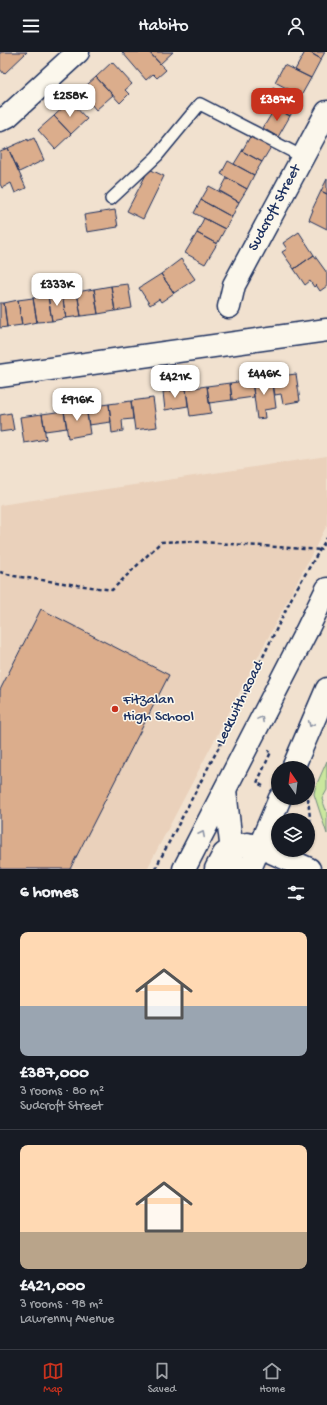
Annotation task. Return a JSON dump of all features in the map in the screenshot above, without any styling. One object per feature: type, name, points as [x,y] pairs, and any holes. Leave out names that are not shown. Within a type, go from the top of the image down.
[{"type":"street","points":[[0,120],[8,116],[78,52]]},
{"type":"street","name":"Sudcroft Street","points":[[229,307],[234,285],[327,112]]},
{"type":"street","points":[[0,376],[327,330]]},
{"type":"street","name":"Leckwith Road","points":[[184,869],[308,630],[327,589]]},
{"type":"street","points":[[295,761],[327,688]]},
{"type":"street","points":[[225,790],[233,861],[239,869]]},
{"type":"street","points":[[250,869],[260,847],[271,805]]},
{"type":"street","points":[[216,869],[224,854],[232,848],[247,844],[260,847],[309,869]]},
{"type":"lane","points":[[111,199],[157,156],[200,104],[302,157]]},
{"type":"path","name":"Leckwith Road","points":[[155,869],[221,743],[294,593],[327,538]]},
{"type":"path","points":[[0,572],[14,576],[112,590],[161,542],[186,541],[321,550]]},
{"type":"path","points":[[266,750],[271,752],[257,783],[271,791]]},
{"type":"path","points":[[308,806],[309,813]]},
{"type":"shaded area","name":"Fitzalan High School","points":[[327,456],[327,525],[147,869],[0,869],[0,505]]},
{"type":"green space","points":[[327,761],[327,790],[322,799],[327,813],[327,834],[315,797],[315,788]]},
{"type":"building","points":[[0,52],[27,52],[4,74],[0,69]]},
{"type":"building","points":[[122,52],[149,52],[166,70],[157,78],[153,74],[146,80]]},
{"type":"building","points":[[149,52],[173,52],[160,64]]},
{"type":"building","points":[[305,52],[309,52],[321,59],[311,78],[295,70]]},
{"type":"building","points":[[309,52],[325,52],[321,59]]},
{"type":"building","points":[[112,62],[132,84],[125,90],[129,94],[120,103],[96,77]]},
{"type":"building","points":[[284,65],[311,78],[301,96],[275,82]]},
{"type":"building","points":[[96,77],[113,95],[96,110],[80,91]]},
{"type":"building","points":[[273,87],[283,93],[286,88],[301,96],[290,116],[265,103]]},
{"type":"building","points":[[70,101],[87,119],[71,134],[54,116]]},
{"type":"building","points":[[275,108],[290,116],[278,137],[263,128]]},
{"type":"building","points":[[54,116],[71,134],[55,149],[38,130]]},
{"type":"building","points":[[251,135],[271,147],[262,162],[242,151]]},
{"type":"building","points":[[34,138],[44,160],[19,172],[8,148],[28,139],[28,141]]},
{"type":"building","points":[[8,148],[26,188],[15,193],[11,183],[2,188],[0,184],[0,151]]},
{"type":"building","points":[[242,151],[262,162],[254,175],[234,164]]},
{"type":"building","points":[[228,161],[254,175],[247,189],[221,174]]},
{"type":"building","points":[[149,169],[164,176],[143,219],[127,211]]},
{"type":"building","points":[[227,178],[247,189],[239,202],[220,191]]},
{"type":"building","points":[[327,179],[327,194],[321,191]]},
{"type":"building","points":[[209,186],[239,202],[232,217],[201,200]]},
{"type":"building","points":[[321,191],[327,194],[327,229],[309,220]]},
{"type":"building","points":[[201,200],[232,217],[225,229],[194,213]]},
{"type":"building","points":[[115,210],[118,227],[87,232],[84,215]]},
{"type":"building","points":[[204,218],[225,229],[217,244],[197,233]]},
{"type":"building","points":[[299,232],[314,255],[294,269],[282,252],[287,249],[283,243]]},
{"type":"building","points":[[197,233],[217,244],[205,264],[185,253]]},
{"type":"building","points":[[314,255],[327,273],[327,286],[320,291],[316,285],[314,287],[310,281],[305,285],[294,269]]},
{"type":"building","points":[[181,259],[195,279],[174,293],[161,274]]},
{"type":"building","points":[[161,274],[174,293],[161,302],[159,299],[150,305],[139,288]]},
{"type":"building","points":[[128,284],[132,308],[115,311],[111,286]]},
{"type":"building","points":[[111,286],[115,311],[98,314],[94,289]]},
{"type":"building","points":[[94,289],[98,314],[81,316],[77,292]]},
{"type":"building","points":[[77,292],[81,316],[66,318],[62,294]]},
{"type":"building","points":[[62,294],[66,318],[52,321],[48,296]]},
{"type":"building","points":[[48,296],[52,321],[37,322],[33,298]]},
{"type":"building","points":[[33,298],[37,322],[22,325],[18,300]]},
{"type":"building","points":[[18,300],[22,325],[7,327],[4,303]]},
{"type":"building","points":[[0,303],[4,303],[7,327],[0,328]]},
{"type":"building","points":[[296,374],[300,401],[283,404],[281,394],[275,395],[272,377]]},
{"type":"building","points":[[272,377],[276,408],[264,410],[265,418],[257,419],[252,380]]},
{"type":"building","points":[[252,380],[254,397],[232,400],[230,383]]},
{"type":"building","points":[[230,383],[232,400],[209,403],[207,386]]},
{"type":"building","points":[[207,386],[211,413],[190,416],[186,389]]},
{"type":"building","points":[[186,389],[188,406],[165,410],[163,392]]},
{"type":"building","points":[[153,398],[157,427],[135,430],[131,401]]},
{"type":"building","points":[[131,401],[133,419],[122,420],[123,431],[112,433],[109,404]]},
{"type":"building","points":[[109,404],[111,422],[89,425],[86,407]]},
{"type":"building","points":[[86,407],[90,434],[68,438],[64,411]]},
{"type":"building","points":[[64,411],[67,428],[45,431],[42,414]]},
{"type":"building","points":[[11,413],[14,430],[0,432],[0,415]]},
{"type":"building","points":[[42,414],[46,439],[24,443],[20,417]]},
{"type":"building","points":[[41,609],[169,675],[70,869],[0,869],[0,690]]},
{"type":"place","name":"Fitzalan High School","points":[[115,709]]}]
